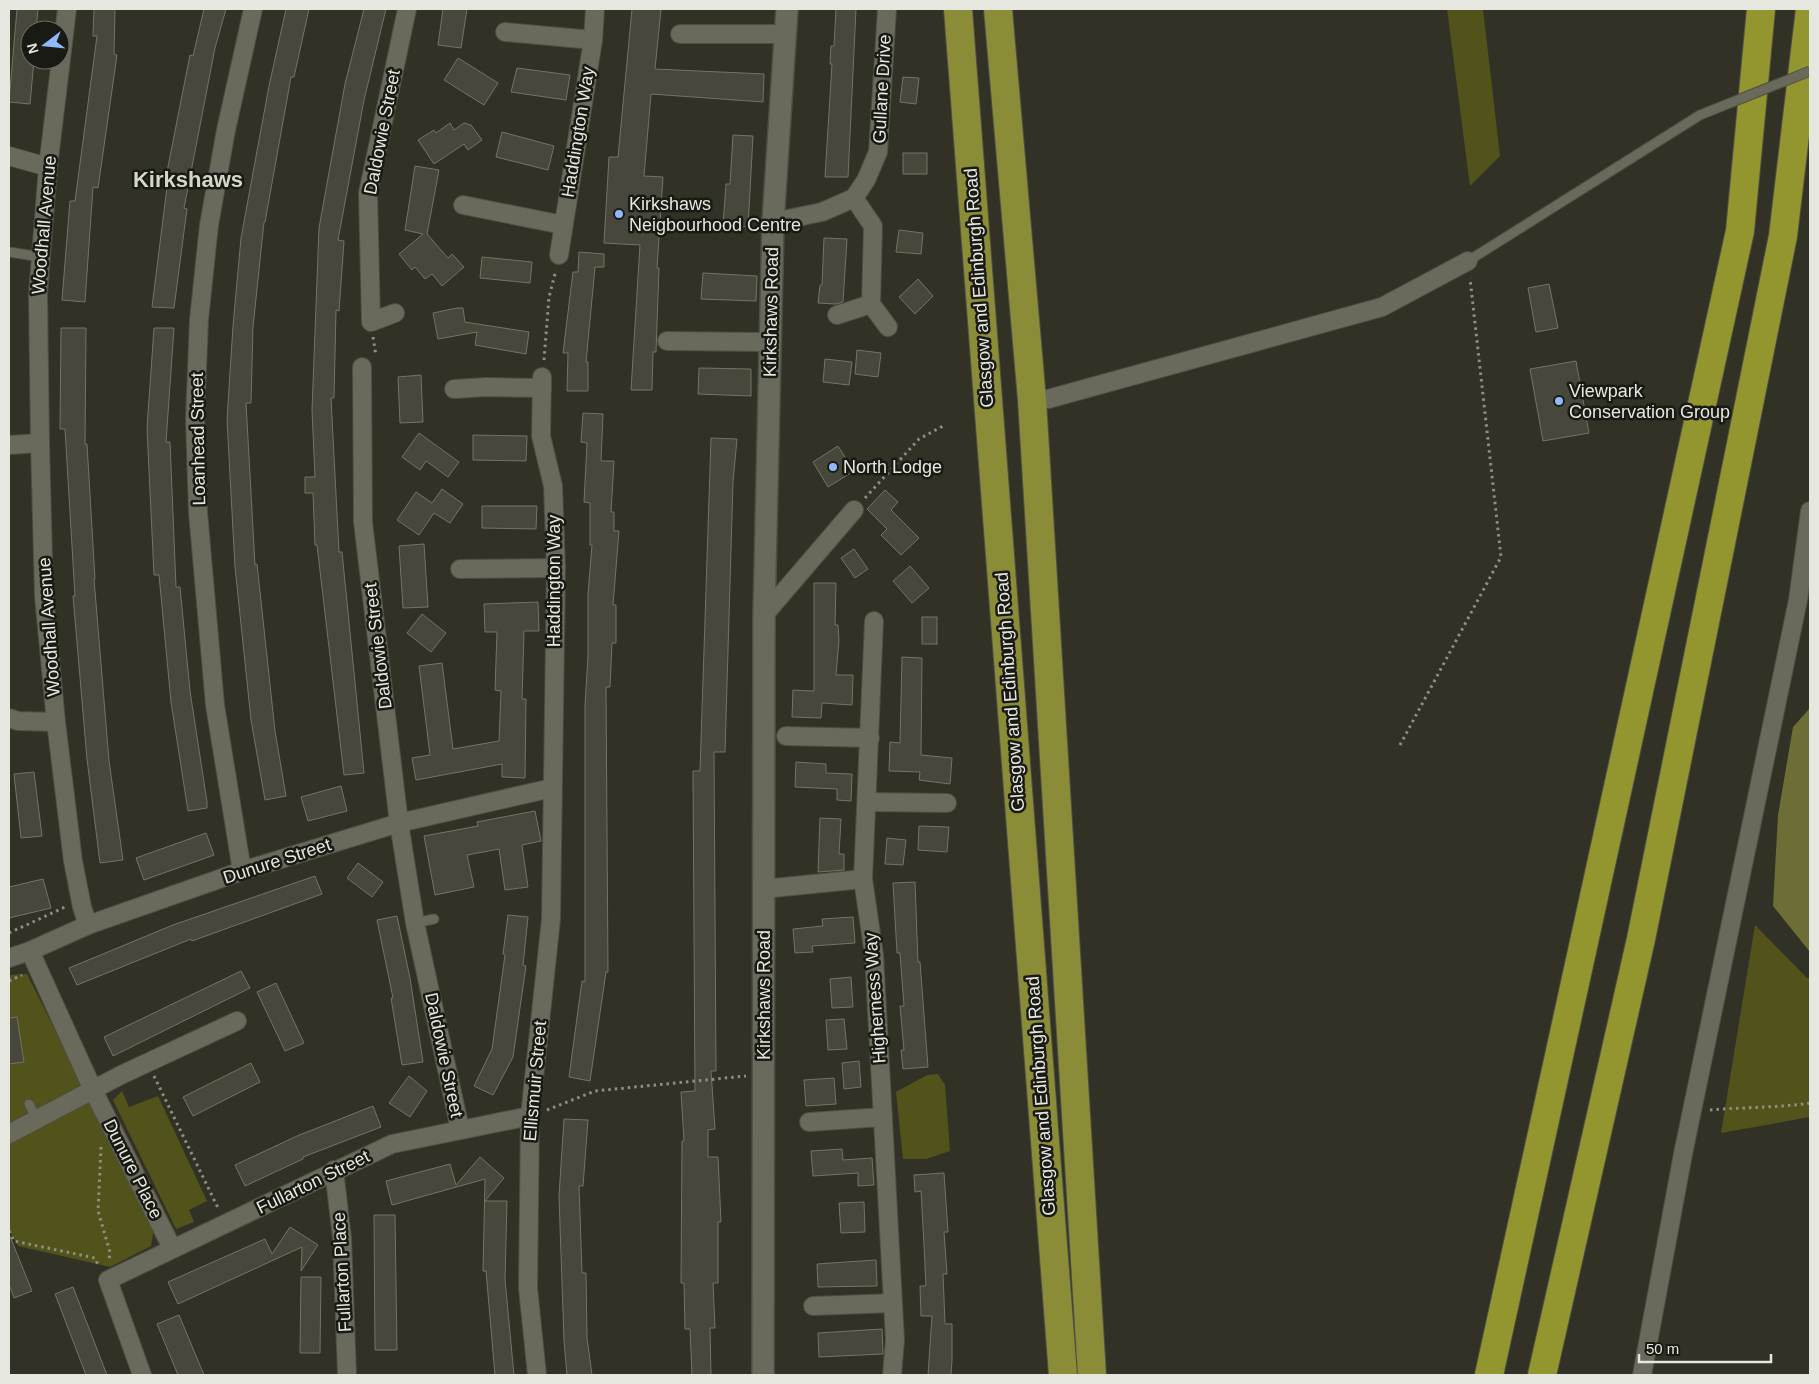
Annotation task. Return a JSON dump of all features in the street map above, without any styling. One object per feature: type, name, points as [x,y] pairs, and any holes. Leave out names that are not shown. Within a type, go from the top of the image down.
[{"type":"highway","name":"Glasgow and Edinburgh Road","points":[[958,9],[1063,1375]]},
{"type":"highway","name":"Glasgow and Edinburgh Road","points":[[998,9],[1032,400],[1092,1375]]},
{"type":"highway","points":[[1489,1375],[1740,231],[1761,9]]},
{"type":"highway","points":[[1542,1375],[1641,939],[1781,246],[1810,9]]},
{"type":"street","name":"Woodhall Avenue","points":[[67,9],[48,167],[38,294],[40,443],[44,596],[56,722],[80,899],[88,925]]},
{"type":"street","name":"Loanhead Street","points":[[242,871],[215,705],[198,512],[195,420],[199,320],[209,225],[226,130],[253,9]]},
{"type":"street","name":"Daldowie Street","points":[[371,322],[368,193],[407,9]]},
{"type":"street","name":"Haddington Way","points":[[559,255],[593,40],[594,9]]},
{"type":"street","name":"Kirkshaws Road","points":[[763,1375],[764,615],[773,222],[787,9]]},
{"type":"street","name":"Gullane Drive","points":[[854,198],[866,180],[878,152],[887,9]]},
{"type":"street","points":[[505,32],[593,40]]},
{"type":"street","points":[[680,34],[786,34]]},
{"type":"street","points":[[9,156],[48,167]]},
{"type":"street","points":[[773,222],[822,212],[854,198],[873,226],[872,304],[888,327]]},
{"type":"street","points":[[462,205],[563,225]]},
{"type":"street","points":[[1032,400],[1048,399],[1382,307],[1468,261]]},
{"type":"street","points":[[836,315],[872,304]]},
{"type":"street","points":[[371,322],[395,313]]},
{"type":"street","points":[[667,341],[770,342]]},
{"type":"street","name":"Daldowie Street","points":[[362,367],[363,522],[399,823],[415,923],[460,1128]]},
{"type":"street","points":[[454,389],[542,382]]},
{"type":"street","name":"Haddington Way","points":[[542,382],[542,436],[553,486],[556,568],[552,788]]},
{"type":"street","points":[[9,445],[40,443]]},
{"type":"street","points":[[764,615],[854,510]]},
{"type":"street","points":[[1642,1375],[1692,1112],[1798,600],[1810,511]]},
{"type":"street","points":[[460,569],[556,568]]},
{"type":"street","name":"Higherness Way","points":[[874,621],[864,879],[874,955],[895,1340],[892,1375]]},
{"type":"street","name":"Woodhall Avenue","points":[[9,718],[18,721],[56,722]]},
{"type":"street","points":[[786,736],[870,738]]},
{"type":"street","name":"Dunure Street","points":[[9,958],[30,951],[88,925],[242,871],[399,823],[552,788]]},
{"type":"street","name":"Ellismuir Street","points":[[537,1375],[528,1288],[530,1116],[551,919],[552,788]]},
{"type":"street","points":[[867,802],[947,803]]},
{"type":"street","points":[[763,889],[864,879]]},
{"type":"street","name":"Dunure Place","points":[[30,951],[93,1090],[172,1248]]},
{"type":"street","points":[[9,1134],[33,1112],[93,1090],[237,1021]]},
{"type":"street","name":"Fullarton Street","points":[[108,1280],[334,1170],[392,1144],[460,1128],[530,1116]]},
{"type":"street","points":[[810,1122],[883,1117]]},
{"type":"street","name":"Fullarton Place","points":[[334,1170],[342,1238],[347,1375]]},
{"type":"street","points":[[108,1280],[142,1375]]},
{"type":"street","points":[[813,1306],[893,1303]]},
{"type":"lane","points":[[1468,261],[1700,116],[1810,71]]},
{"type":"lane","points":[[9,252],[41,256]]},
{"type":"lane","points":[[415,923],[434,919]]},
{"type":"path","points":[[542,382],[549,297],[559,255]]},
{"type":"path","points":[[1400,745],[1501,557],[1468,261]]},
{"type":"path","points":[[362,367],[378,368],[371,322]]},
{"type":"path","points":[[854,510],[920,439],[944,426]]},
{"type":"path","points":[[9,933],[80,899]]},
{"type":"path","points":[[148,1063],[228,1223]]},
{"type":"path","points":[[530,1116],[594,1092],[764,1074]]},
{"type":"path","points":[[1692,1112],[1745,1107],[1774,1108],[1810,1103]]},
{"type":"path","points":[[105,1113],[98,1178],[98,1211],[110,1252],[108,1280]]},
{"type":"path","points":[[9,1230],[14,1241],[95,1258],[108,1280]]},
{"type":"shaded area","points":[[1447,9],[1483,9],[1500,156],[1470,186]]},
{"type":"shaded area","points":[[1810,708],[1810,952],[1773,906],[1778,815],[1793,727]]},
{"type":"shaded area","points":[[1755,925],[1807,978],[1810,978],[1810,1117],[1721,1133]]},
{"type":"shaded area","points":[[27,974],[154,1228],[151,1246],[110,1267],[18,1246],[9,1230],[9,975]]},
{"type":"shaded area","points":[[938,1074],[945,1085],[950,1151],[926,1159],[903,1159],[896,1092],[927,1075]]},
{"type":"shaded area","points":[[122,1091],[129,1107],[158,1096],[207,1201],[189,1210],[194,1222],[176,1229],[113,1100]]},
{"type":"building","points":[[17,9],[38,9],[37,20],[20,20],[20,70],[33,70],[30,104],[9,102]]},
{"type":"building","points":[[94,9],[115,9],[114,54],[117,55],[98,188],[93,187],[85,302],[62,300],[70,201],[75,201],[97,36],[93,36]]},
{"type":"building","points":[[204,9],[226,9],[215,48],[184,208],[187,209],[174,308],[152,307],[167,187],[164,187],[190,55],[193,56]]},
{"type":"building","points":[[286,9],[309,9],[294,77],[291,77],[264,222],[253,327],[251,403],[246,403],[255,565],[257,564],[275,731],[286,796],[265,800],[251,720],[235,567],[227,420],[241,238],[269,86]]},
{"type":"building","points":[[364,9],[386,9],[364,100],[338,240],[344,241],[339,311],[336,310],[334,398],[331,398],[339,552],[342,552],[364,773],[344,775],[317,545],[315,545],[313,493],[305,493],[305,477],[315,477],[312,410],[319,228],[345,84]]},
{"type":"building","points":[[443,9],[467,9],[461,48],[438,45]]},
{"type":"building","points":[[632,9],[661,9],[655,69],[764,74],[763,102],[651,94],[644,176],[663,177],[657,268],[659,268],[656,352],[653,352],[652,390],[631,390],[640,245],[604,243],[609,157],[618,157]]},
{"type":"building","points":[[836,9],[856,9],[848,177],[825,177],[832,64],[830,64],[831,46],[834,46]]},
{"type":"building","points":[[458,58],[498,83],[484,105],[444,80]]},
{"type":"building","points":[[517,68],[570,75],[566,100],[511,92]]},
{"type":"building","points":[[903,77],[919,78],[916,104],[900,102]]},
{"type":"building","points":[[450,123],[454,130],[464,123],[471,125],[482,140],[468,150],[464,144],[434,164],[418,140],[434,130],[436,133]]},
{"type":"building","points":[[502,132],[554,146],[548,170],[496,157]]},
{"type":"building","points":[[733,135],[753,136],[748,227],[723,225],[726,184],[730,184]]},
{"type":"building","points":[[903,153],[927,153],[927,174],[903,174]]},
{"type":"building","points":[[415,166],[439,170],[427,234],[448,258],[452,254],[464,267],[442,286],[432,274],[425,279],[415,267],[412,270],[399,254],[423,234],[405,230]]},
{"type":"building","points":[[899,230],[923,233],[921,254],[896,252]]},
{"type":"building","points":[[824,238],[847,239],[843,302],[836,304],[818,303],[820,285],[822,285]]},
{"type":"building","points":[[579,252],[604,254],[604,267],[595,267],[586,362],[588,362],[588,391],[567,391],[568,353],[563,353],[573,272],[578,272]]},
{"type":"building","points":[[482,257],[532,262],[530,283],[480,278]]},
{"type":"building","points":[[703,273],[757,276],[756,301],[701,299]]},
{"type":"building","points":[[918,279],[933,296],[915,314],[899,297]]},
{"type":"building","points":[[1549,284],[1558,328],[1536,332],[1528,288]]},
{"type":"building","points":[[463,308],[465,322],[529,332],[526,354],[475,345],[477,332],[438,339],[433,313]]},
{"type":"building","points":[[61,328],[86,328],[85,444],[87,444],[94,579],[109,761],[123,860],[100,863],[87,759],[73,596],[75,596],[65,429],[60,429]]},
{"type":"building","points":[[154,328],[174,328],[166,442],[170,442],[176,587],[180,587],[190,691],[207,802],[207,808],[188,811],[171,702],[159,575],[154,575],[147,428]]},
{"type":"building","points":[[857,350],[881,353],[878,377],[855,374]]},
{"type":"building","points":[[825,359],[852,362],[849,385],[823,382]]},
{"type":"building","name":"Viewpark Conservation Group","points":[[1576,361],[1589,433],[1543,441],[1530,369]]},
{"type":"building","points":[[699,368],[751,369],[751,396],[698,394]]},
{"type":"building","points":[[421,375],[423,422],[400,423],[398,377]]},
{"type":"building","points":[[583,413],[603,414],[601,461],[614,461],[611,512],[614,512],[614,531],[619,531],[613,605],[616,605],[616,643],[612,643],[610,687],[606,687],[608,972],[606,972],[590,1081],[569,1077],[582,981],[585,982],[585,706],[588,656],[588,594],[592,545],[590,545],[590,503],[584,502],[587,443],[581,442]]},
{"type":"building","points":[[419,433],[459,462],[448,477],[426,461],[420,470],[402,457]]},
{"type":"building","points":[[473,435],[527,436],[526,461],[473,460]]},
{"type":"building","points":[[711,438],[737,439],[733,482],[725,752],[714,752],[716,1071],[711,1071],[715,1129],[708,1130],[708,1157],[718,1157],[721,1222],[718,1222],[718,1283],[713,1283],[715,1328],[710,1328],[711,1375],[692,1375],[690,1329],[685,1329],[684,1283],[681,1283],[682,1141],[684,1141],[681,1092],[695,1091],[693,771],[700,771]]},
{"type":"building","name":"North Lodge","points":[[838,446],[854,471],[828,487],[813,462]]},
{"type":"building","points":[[442,489],[463,504],[450,523],[434,513],[419,535],[397,520],[416,492],[432,503]]},
{"type":"building","points":[[885,490],[898,502],[891,510],[919,538],[901,555],[881,535],[887,529],[867,509]]},
{"type":"building","points":[[482,506],[537,506],[536,529],[482,528]]},
{"type":"building","points":[[424,544],[428,607],[403,608],[399,546]]},
{"type":"building","points":[[854,549],[868,569],[855,578],[841,558]]},
{"type":"building","points":[[910,566],[929,588],[912,603],[893,581]]},
{"type":"building","points":[[814,583],[836,583],[835,625],[838,625],[839,640],[836,675],[853,675],[852,705],[822,703],[821,718],[792,717],[793,690],[814,691]]},
{"type":"building","points":[[538,602],[539,631],[524,631],[522,699],[526,699],[525,778],[502,777],[502,764],[416,780],[412,758],[430,755],[419,666],[442,663],[453,749],[499,741],[501,691],[495,690],[497,632],[485,632],[484,604]]},
{"type":"building","points":[[422,614],[446,633],[431,652],[407,633]]},
{"type":"building","points":[[922,617],[937,617],[937,644],[922,644]]},
{"type":"building","points":[[902,657],[922,658],[921,755],[952,758],[950,784],[919,780],[920,772],[889,771],[890,742],[900,743]]},
{"type":"building","points":[[796,762],[826,764],[826,773],[852,774],[851,801],[837,800],[837,789],[795,787]]},
{"type":"building","points":[[34,772],[42,836],[21,838],[14,774]]},
{"type":"building","points":[[341,786],[347,811],[308,821],[301,797]]},
{"type":"building","points":[[535,811],[541,841],[522,845],[528,887],[505,890],[499,849],[467,855],[474,887],[435,895],[424,836],[478,826],[477,822]]},
{"type":"building","points":[[820,818],[841,819],[839,854],[844,854],[844,870],[818,872]]},
{"type":"building","points":[[919,826],[949,827],[947,852],[918,850]]},
{"type":"building","points":[[206,833],[214,855],[144,880],[136,858]]},
{"type":"building","points":[[887,838],[906,840],[903,865],[885,864]]},
{"type":"building","points":[[358,863],[383,882],[372,897],[347,878]]},
{"type":"building","points":[[315,876],[322,894],[192,941],[191,939],[77,985],[69,968],[173,925]]},
{"type":"building","points":[[43,879],[51,908],[9,918],[9,887]]},
{"type":"building","points":[[915,882],[918,962],[920,962],[928,1067],[903,1069],[901,1050],[904,1050],[900,1006],[904,1006],[900,953],[897,953],[893,883]]},
{"type":"building","points":[[508,915],[528,917],[523,965],[526,966],[513,1057],[493,1095],[474,1086],[492,1049],[505,955],[503,954]]},
{"type":"building","points":[[397,916],[410,978],[423,1062],[402,1065],[391,998],[393,998],[377,920]]},
{"type":"building","points":[[853,917],[855,943],[812,946],[813,952],[795,953],[793,929],[823,926],[822,919]]},
{"type":"building","points":[[241,971],[250,988],[113,1056],[104,1037]]},
{"type":"building","points":[[851,977],[853,1007],[832,1008],[830,979]]},
{"type":"building","points":[[276,983],[304,1043],[285,1051],[257,992]]},
{"type":"building","points":[[17,1017],[24,1062],[9,1064],[9,1018]]},
{"type":"building","points":[[844,1019],[847,1049],[828,1050],[826,1020]]},
{"type":"building","points":[[859,1061],[861,1087],[844,1089],[842,1063]]},
{"type":"building","points":[[251,1063],[260,1082],[193,1116],[183,1097]]},
{"type":"building","points":[[409,1076],[427,1091],[410,1117],[389,1103]]},
{"type":"building","points":[[834,1078],[836,1104],[806,1106],[804,1080]]},
{"type":"building","points":[[373,1106],[381,1127],[303,1157],[303,1159],[245,1186],[235,1165],[297,1136]]},
{"type":"building","points":[[564,1119],[588,1120],[583,1186],[579,1186],[582,1273],[586,1273],[587,1338],[592,1375],[567,1375],[559,1196]]},
{"type":"building","points":[[842,1149],[843,1160],[872,1158],[874,1185],[858,1186],[858,1173],[813,1176],[811,1151]]},
{"type":"building","points":[[480,1157],[504,1178],[485,1201],[507,1201],[505,1280],[514,1375],[495,1375],[486,1271],[483,1271],[485,1179],[392,1205],[386,1181],[450,1164],[456,1185]]},
{"type":"building","points":[[944,1173],[948,1232],[944,1232],[947,1274],[943,1274],[945,1324],[952,1324],[951,1375],[928,1375],[932,1316],[921,1316],[920,1286],[926,1286],[924,1245],[921,1191],[915,1192],[914,1175]]},
{"type":"building","points":[[864,1202],[865,1232],[841,1233],[839,1203]]},
{"type":"building","points":[[374,1215],[395,1215],[397,1350],[375,1350]]},
{"type":"building","points":[[290,1227],[318,1245],[301,1271],[302,1247],[178,1304],[168,1282],[265,1239],[272,1254]]},
{"type":"building","points":[[9,1234],[32,1291],[14,1298],[9,1284]]},
{"type":"building","points":[[876,1260],[877,1286],[818,1287],[817,1264]]},
{"type":"building","points":[[301,1277],[321,1277],[320,1353],[300,1353]]},
{"type":"building","points":[[73,1287],[107,1375],[86,1375],[55,1294]]},
{"type":"building","points":[[179,1315],[204,1375],[178,1375],[157,1324]]},
{"type":"building","points":[[882,1329],[883,1354],[819,1357],[818,1333]]},
{"type":"place","name":"Kirkshaws Neigbourhood Centre","points":[[619,214]]},
{"type":"place","name":"Viewpark Conservation Group","points":[[1559,401]]},
{"type":"place","name":"North Lodge","points":[[833,467]]},
{"type":"district","name":"Kirkshaws","points":[[188,179]]}]
